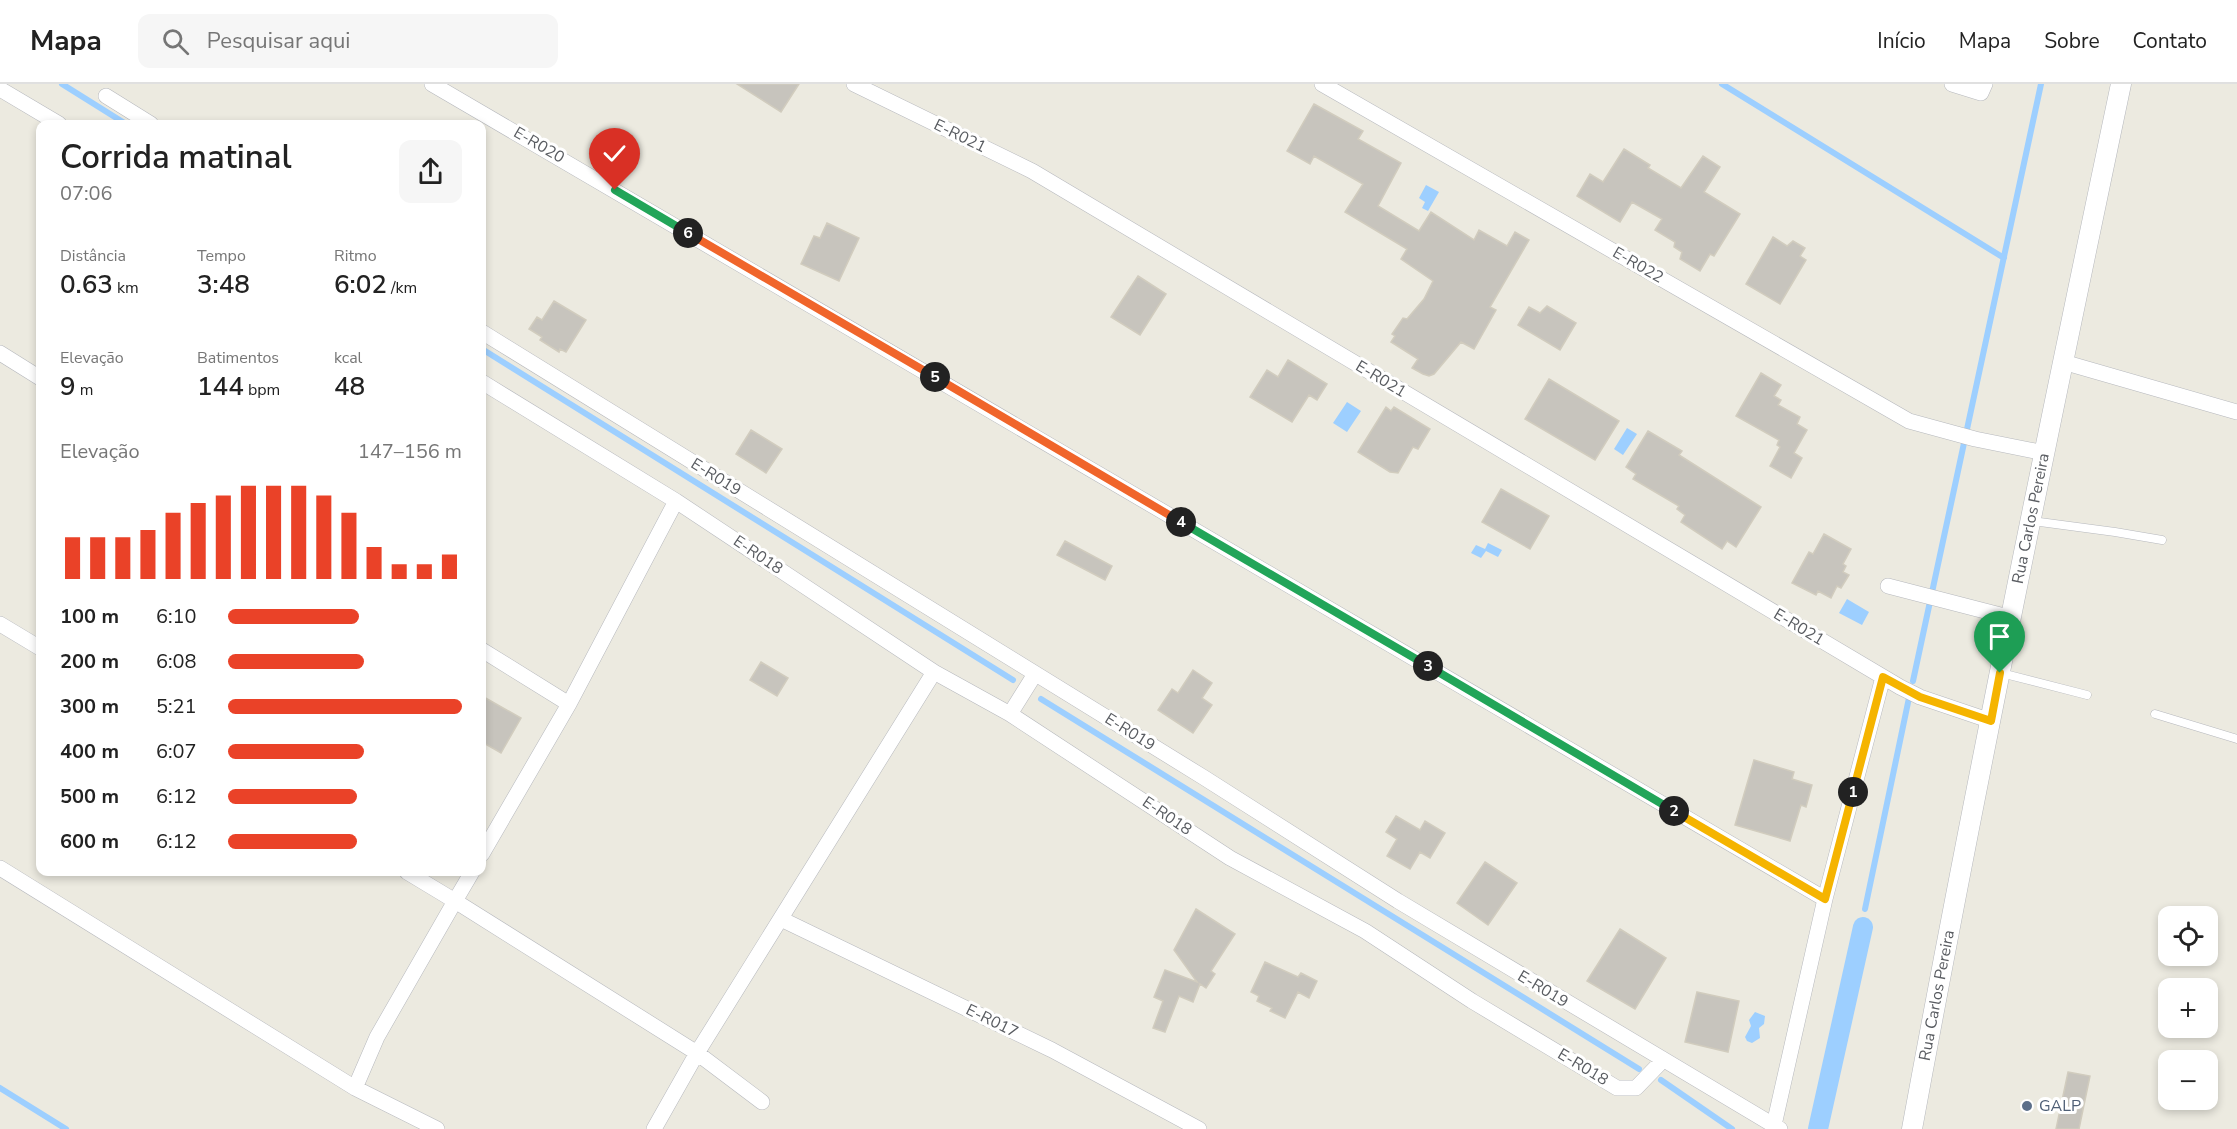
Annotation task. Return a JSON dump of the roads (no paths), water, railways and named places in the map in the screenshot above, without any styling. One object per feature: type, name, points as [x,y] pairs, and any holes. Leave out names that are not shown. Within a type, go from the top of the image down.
[{"type":"street","name":"E-R020","points":[[432,84],[1825,899]]},
{"type":"street","name":"E-R021","points":[[854,84],[1032,171],[1900,687],[1920,697],[1991,721]]},
{"type":"street","name":"E-R022","points":[[1322,84],[1909,421],[1975,439],[2045,453]]},
{"type":"street","points":[[1952,84],[1983,88]]},
{"type":"street","name":"Rua Carlos Pereira","points":[[1912,1129],[1946,942],[2121,84]]},
{"type":"street","points":[[0,88],[52,120]]},
{"type":"street","points":[[105,96],[144,120]]},
{"type":"street","name":"E-R019","points":[[486,334],[1212,783],[1398,901],[1777,1127]]},
{"type":"street","points":[[0,353],[36,376]]},
{"type":"street","points":[[2063,362],[2237,412]]},
{"type":"street","name":"E-R018","points":[[486,384],[676,501],[934,672],[1010,714],[1230,858],[1365,931],[1472,1001],[1617,1088],[1635,1088],[1663,1060]]},
{"type":"street","points":[[486,847],[568,704],[676,501]]},
{"type":"street","points":[[1887,586],[2012,618]]},
{"type":"street","points":[[0,624],[36,646]]},
{"type":"street","points":[[486,653],[568,704]]},
{"type":"street","points":[[654,1129],[697,1053],[934,672]]},
{"type":"street","points":[[1010,714],[1035,675]]},
{"type":"street","points":[[1777,1127],[1825,899],[1883,677]]},
{"type":"street","points":[[0,868],[355,1088],[437,1129]]},
{"type":"street","points":[[414,876],[697,1053],[762,1102]]},
{"type":"street","points":[[355,1088],[377,1037],[470,876]]},
{"type":"street","name":"E-R017","points":[[781,919],[1052,1050],[1199,1129]]},
{"type":"lane","points":[[2032,521],[2162,540]]},
{"type":"lane","points":[[2000,673],[2087,695]]},
{"type":"lane","points":[[2155,714],[2237,739]]},
{"type":"water","points":[[1426,185],[1439,192],[1428,211],[1422,208],[1425,202],[1419,198]]},
{"type":"water","points":[[1347,402],[1361,411],[1347,432],[1333,423]]},
{"type":"water","points":[[1627,428],[1637,434],[1623,455],[1614,449]]},
{"type":"water","points":[[1488,543],[1502,550],[1498,557],[1486,551],[1481,558],[1471,553],[1476,545],[1485,549]]},
{"type":"water","points":[[1847,599],[1869,612],[1862,625],[1839,613]]},
{"type":"water","points":[[1755,1012],[1765,1016],[1764,1024],[1759,1028],[1760,1038],[1752,1043],[1745,1037],[1751,1026],[1749,1020]]},
{"type":"waterway","points":[[62,84],[120,120]]},
{"type":"waterway","points":[[1722,84],[2004,258]]},
{"type":"waterway","points":[[1913,681],[2041,84]]},
{"type":"waterway","points":[[486,351],[1013,680]]},
{"type":"waterway","points":[[1865,909],[1910,693]]},
{"type":"waterway","points":[[1041,699],[1639,1069]]},
{"type":"waterway","points":[[1818,1129],[1863,927]]},
{"type":"waterway","points":[[1661,1080],[1732,1129]]},
{"type":"waterway","points":[[0,1088],[66,1129]]},
{"type":"place","name":"GALP","points":[[2027,1106]]}]
